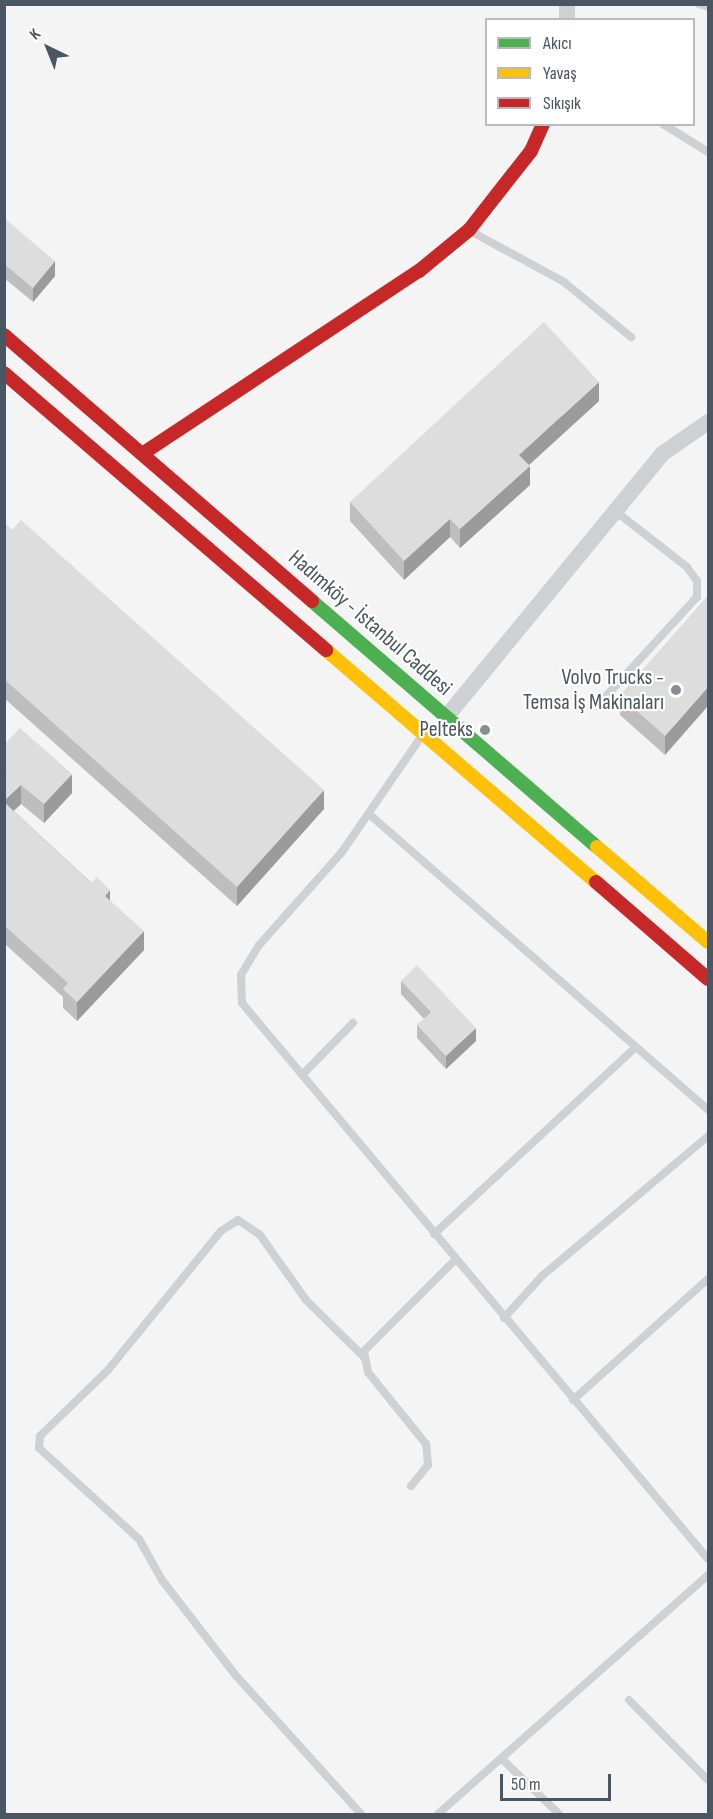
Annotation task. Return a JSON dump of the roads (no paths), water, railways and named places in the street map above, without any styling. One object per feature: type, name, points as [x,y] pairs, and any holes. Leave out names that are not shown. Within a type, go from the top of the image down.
[{"type":"main road","points":[[142,454],[419,271],[469,230],[493,205],[541,128]]},
{"type":"main road","name":"Hadımköy - İstanbul Caddesi","points":[[4,335],[708,942]]},
{"type":"main road","name":"Hadımköy - İstanbul Caddesi","points":[[4,373],[424,732],[708,979]]},
{"type":"street","points":[[447,716],[613,510],[662,454],[708,422]]},
{"type":"lane","points":[[699,4],[708,7]]},
{"type":"lane","points":[[666,126],[708,152]]},
{"type":"lane","points":[[469,230],[564,282],[631,337]]},
{"type":"lane","points":[[597,706],[697,597],[697,581],[687,567],[613,510]]},
{"type":"lane","points":[[424,732],[369,814],[259,945],[239,982],[246,1010],[708,1559]]},
{"type":"lane","points":[[369,814],[708,1110]]},
{"type":"lane","points":[[302,1074],[353,1023]]},
{"type":"lane","points":[[434,1234],[636,1047]]},
{"type":"lane","points":[[504,1318],[542,1276],[708,1136]]},
{"type":"lane","points":[[361,1815],[237,1677],[162,1580],[139,1539],[39,1448],[46,1429],[108,1370],[220,1231],[238,1220],[254,1228],[306,1300],[363,1356],[368,1372],[426,1444],[428,1465],[411,1486]]},
{"type":"lane","points":[[363,1356],[393,1317],[455,1260]]},
{"type":"lane","points":[[573,1400],[708,1279]]},
{"type":"lane","points":[[438,1815],[503,1760],[708,1575]]},
{"type":"lane","points":[[629,1700],[708,1780]]},
{"type":"lane","points":[[503,1760],[559,1815]]},
{"type":"place","name":"Volvo Trucks - Temsa İş Makinaları","points":[[676,690]]},
{"type":"place","name":"Pelteks","points":[[485,730]]}]
